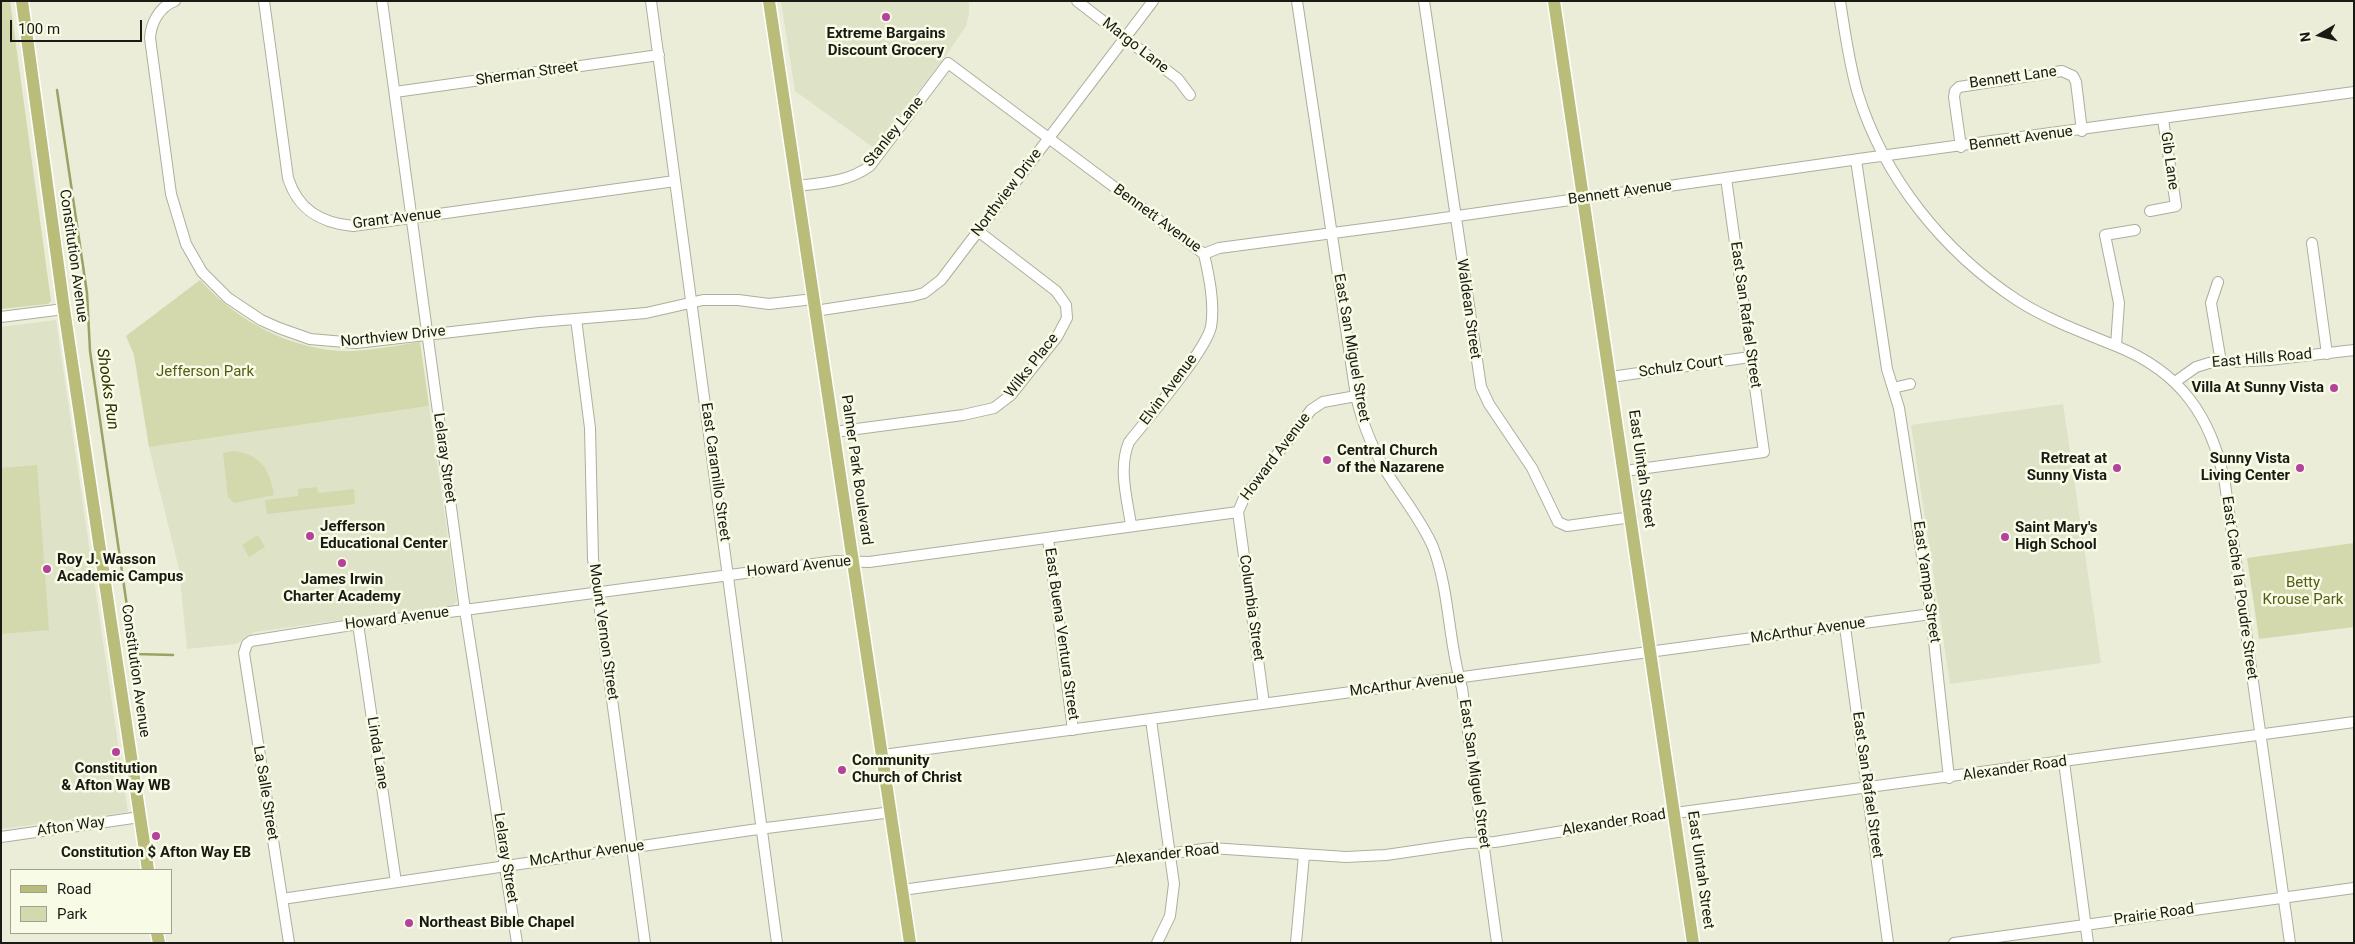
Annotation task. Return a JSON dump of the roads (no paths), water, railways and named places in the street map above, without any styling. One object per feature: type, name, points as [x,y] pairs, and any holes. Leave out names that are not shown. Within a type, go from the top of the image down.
[{"type":"main road","name":"Constitution Avenue","points":[[22,1],[64,309],[148,869]]},
{"type":"main road","name":"Palmer Park Boulevard","points":[[769,1],[892,812],[910,943]]},
{"type":"main road","name":"East Uintah Street","points":[[1554,1],[1652,652],[1693,943]]},
{"type":"street","name":"Northview Drive","points":[[175,1],[168,3],[154,19],[150,38],[175,212],[186,244],[202,272],[228,298],[261,320],[310,339],[326,342],[356,343],[427,334],[646,313],[692,303],[731,300],[769,304],[814,305],[901,298],[924,292],[941,280],[1153,1]]},
{"type":"street","name":"Grant Avenue","points":[[264,1],[288,178],[298,202],[317,217],[340,225],[353,226],[675,181]]},
{"type":"street","name":"Lelaray Street","points":[[382,1],[465,610],[517,943]]},
{"type":"street","name":"East Caramillo Street","points":[[651,1],[764,828],[777,943]]},
{"type":"street","name":"Margo Lane","points":[[1077,1],[1178,79],[1190,95]]},
{"type":"street","name":"East San Miguel Street","points":[[1297,1],[1356,396],[1365,429],[1378,458],[1419,520],[1437,558],[1459,679],[1497,943]]},
{"type":"street","name":"Waldean Street","points":[[1424,1],[1454,217],[1481,387],[1489,404],[1532,468],[1558,522],[1567,526],[1632,517]]},
{"type":"street","points":[[1840,1],[1854,80],[1865,114],[1883,156]]},
{"type":"street","name":"Sherman Street","points":[[395,92],[659,55]]},
{"type":"street","name":"Stanley Lane","points":[[797,186],[843,180],[870,166],[948,63]]},
{"type":"street","name":"Bennett Avenue","points":[[948,63],[1204,254],[1219,248],[1454,217],[1883,156],[2164,120],[2354,92]]},
{"type":"street","name":"Bennett Lane","points":[[1961,147],[1954,97],[1955,91],[1959,87],[2062,71],[2073,76],[2076,82],[2082,130]]},
{"type":"street","name":"Gib Lane","points":[[2150,210],[2176,206],[2164,120]]},
{"type":"street","name":"East Cache la Poudre Street","points":[[1883,156],[1932,226],[1986,277],[2016,299],[2048,318],[2116,345],[2148,362],[2175,382],[2186,393],[2202,416],[2212,436],[2222,471],[2290,943]]},
{"type":"street","name":"East Yampa Street","points":[[1856,160],[1887,369],[1899,408],[1931,614],[1949,778]]},
{"type":"street","name":"East San Rafael Street","points":[[1625,471],[1764,452],[1726,178]]},
{"type":"street","points":[[2116,345],[2119,303],[2105,235],[2135,230]]},
{"type":"street","name":"Wilks Place","points":[[834,432],[963,415],[994,408],[1011,395],[1057,337],[1067,318],[1063,298],[978,231]]},
{"type":"street","points":[[2312,243],[2327,354]]},
{"type":"street","name":"Elvin Avenue","points":[[1131,525],[1123,466],[1125,451],[1129,442],[1201,348],[1210,329],[1212,311],[1204,254]]},
{"type":"street","points":[[2218,282],[2211,303],[2221,362]]},
{"type":"street","points":[[1,317],[64,309]]},
{"type":"street","name":"Mount Vernon Street","points":[[576,319],[590,428],[593,559],[645,943]]},
{"type":"street","name":"East Hills Road","points":[[2175,382],[2202,364],[2269,360],[2354,350]]},
{"type":"street","name":"Schulz Court","points":[[1611,377],[1750,357]]},
{"type":"street","points":[[1893,388],[1910,384]]},
{"type":"street","name":"Howard Avenue","points":[[247,644],[256,639],[598,592],[853,561],[869,562],[1238,512],[1244,498],[1311,410],[1322,402],[1356,396]]},
{"type":"street","name":"Columbia Street","points":[[1238,512],[1264,704]]},
{"type":"street","name":"East Buena Ventura Street","points":[[1048,538],[1073,730]]},
{"type":"street","name":"McArthur Avenue","points":[[883,755],[1931,614]]},
{"type":"street","name":"Linda Lane","points":[[358,624],[396,882]]},
{"type":"street","name":"East San Rafael Street","points":[[1845,627],[1888,943]]},
{"type":"street","name":"La Salle Street","points":[[247,644],[244,653],[289,943]]},
{"type":"street","points":[[1151,720],[1171,852],[1174,901],[1170,916],[1157,943]]},
{"type":"street","name":"Alexander Road","points":[[902,890],[1211,848],[1304,855],[1386,855],[1483,843],[1675,813],[1949,778],[2354,722]]},
{"type":"street","points":[[2064,762],[2088,943]]},
{"type":"street","name":"McArthur Avenue","points":[[282,899],[764,828],[892,812]]},
{"type":"street","name":"Afton Way","points":[[1,837],[140,818]]},
{"type":"street","points":[[1296,943],[1304,855]]},
{"type":"street","name":"Prairie Road","points":[[1954,943],[2354,888]]},
{"type":"waterway","name":"Shooks Run","points":[[57,90],[87,293],[90,351],[132,641],[136,654],[173,655]]},
{"type":"place","name":"Extreme Bargains Discount Grocery","points":[[886,17]]},
{"type":"place","name":"Villa At Sunny Vista","points":[[2334,388]]},
{"type":"place","name":"Central Church of the Nazarene","points":[[1327,460]]},
{"type":"place","name":"Retreat at Sunny Vista","points":[[2117,468]]},
{"type":"place","name":"Sunny Vista Living Center","points":[[2300,468]]},
{"type":"place","name":"Jefferson Educational Center","points":[[310,536]]},
{"type":"place","name":"Saint Mary's High School","points":[[2005,537]]},
{"type":"place","name":"James Irwin Charter Academy","points":[[342,563]]},
{"type":"place","name":"Roy J. Wasson Academic Campus","points":[[47,569]]},
{"type":"place","name":"Constitution & Afton Way WB","points":[[116,752]]},
{"type":"place","name":"Community Church of Christ","points":[[842,770]]},
{"type":"place","name":"Constitution $ Afton Way EB","points":[[156,836]]},
{"type":"place","name":"Northeast Bible Chapel","points":[[409,923]]},
{"type":"park label","name":"Jefferson Park","points":[[205,372]]},
{"type":"park label","name":"Betty Krouse Park","points":[[2303,592]]}]
